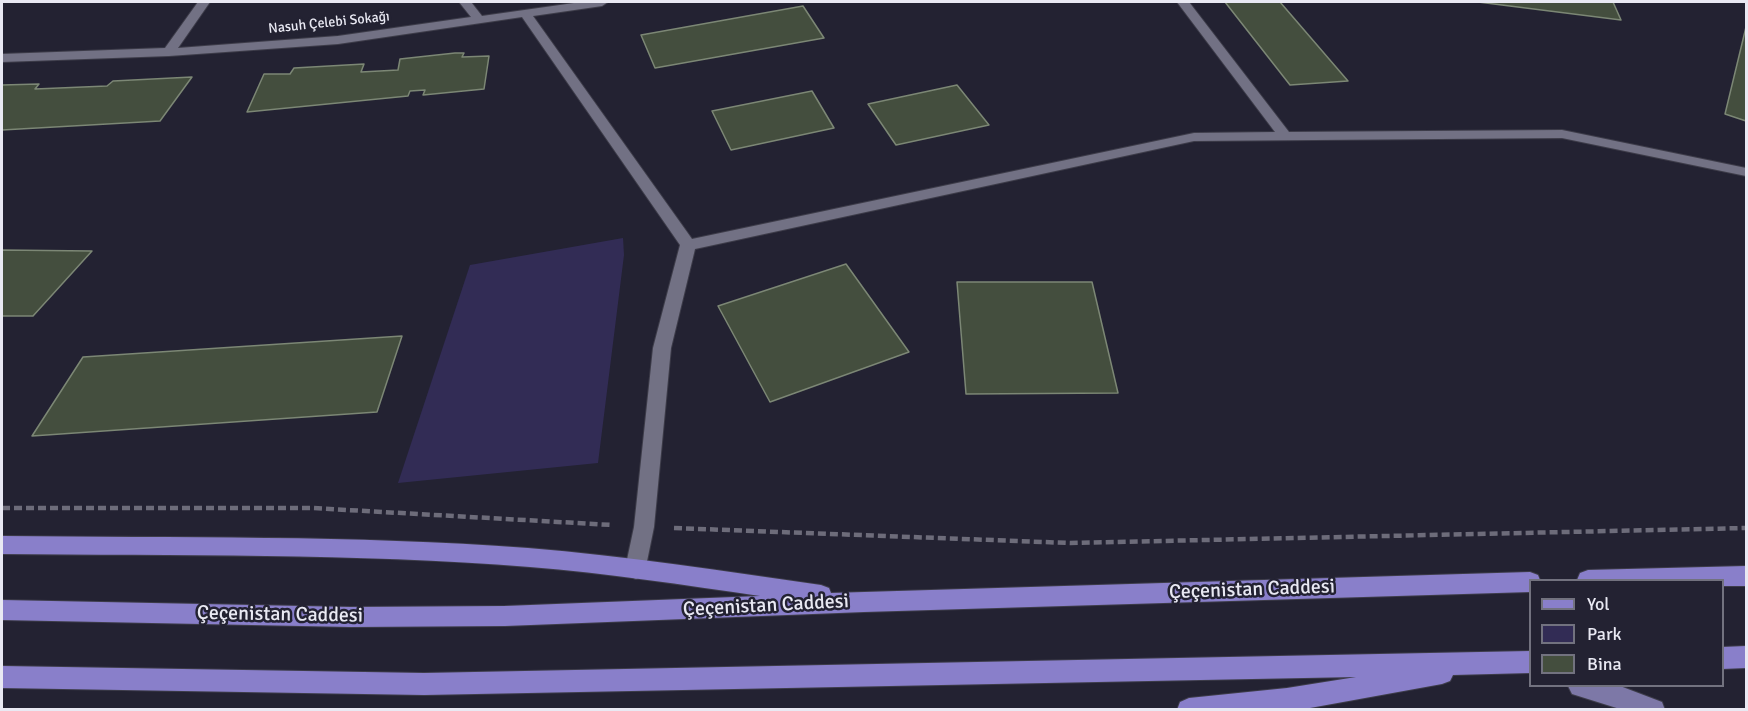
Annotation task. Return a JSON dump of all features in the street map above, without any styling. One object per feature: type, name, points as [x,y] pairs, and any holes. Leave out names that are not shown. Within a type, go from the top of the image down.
[{"type":"main road","points":[[2,544],[319,548],[489,555],[636,569],[864,602]]},
{"type":"main road","points":[[1628,579],[1746,576]]},
{"type":"main road","name":"Çeçenistan Caddesi","points":[[2,610],[339,616],[493,616],[864,602],[1529,582]]},
{"type":"main road","points":[[1724,658],[1746,657]]},
{"type":"main road","points":[[2,678],[424,684],[1529,662]]},
{"type":"main road","points":[[1189,710],[1287,700],[1499,663]]},
{"type":"street","points":[[169,52],[204,2]]},
{"type":"street","points":[[465,2],[479,20]]},
{"type":"street","name":"Nasuh Çelebi Sokağı","points":[[2,57],[169,52],[338,40],[602,2]]},
{"type":"street","points":[[1183,2],[1285,136]]},
{"type":"street","points":[[525,13],[688,245],[662,348],[644,526],[636,569]]},
{"type":"street","points":[[688,245],[1194,137],[1562,134],[1746,172]]},
{"type":"street","points":[[1499,663],[1529,672]]},
{"type":"street","points":[[1584,687],[1627,699],[1653,710]]},
{"type":"path","points":[[2,508],[312,508],[644,526],[1070,543],[1746,528]]},
{"type":"green space","points":[[623,238],[624,255],[598,463],[398,483],[470,265]]},
{"type":"building","points":[[1225,2],[1280,2],[1348,81],[1290,85]]},
{"type":"building","points":[[1478,2],[1613,2],[1621,20]]},
{"type":"building","points":[[803,6],[824,38],[655,68],[641,35]]},
{"type":"building","points":[[1746,27],[1746,121],[1725,114]]},
{"type":"building","points":[[464,53],[462,57],[489,56],[484,89],[423,95],[425,90],[410,91],[408,96],[247,112],[264,74],[290,74],[294,68],[364,64],[361,72],[398,70],[400,59]]},
{"type":"building","points":[[192,77],[160,121],[2,130],[2,85],[39,84],[35,89],[107,86],[113,81]]},
{"type":"building","points":[[957,85],[989,125],[896,145],[868,104]]},
{"type":"building","points":[[812,91],[834,128],[731,150],[712,111]]},
{"type":"building","points":[[2,250],[92,251],[33,316],[2,316]]},
{"type":"building","points":[[846,264],[909,352],[770,402],[718,306]]},
{"type":"building","points":[[957,282],[1092,282],[1118,393],[966,394]]},
{"type":"building","points":[[402,336],[377,412],[32,436],[83,357]]}]
